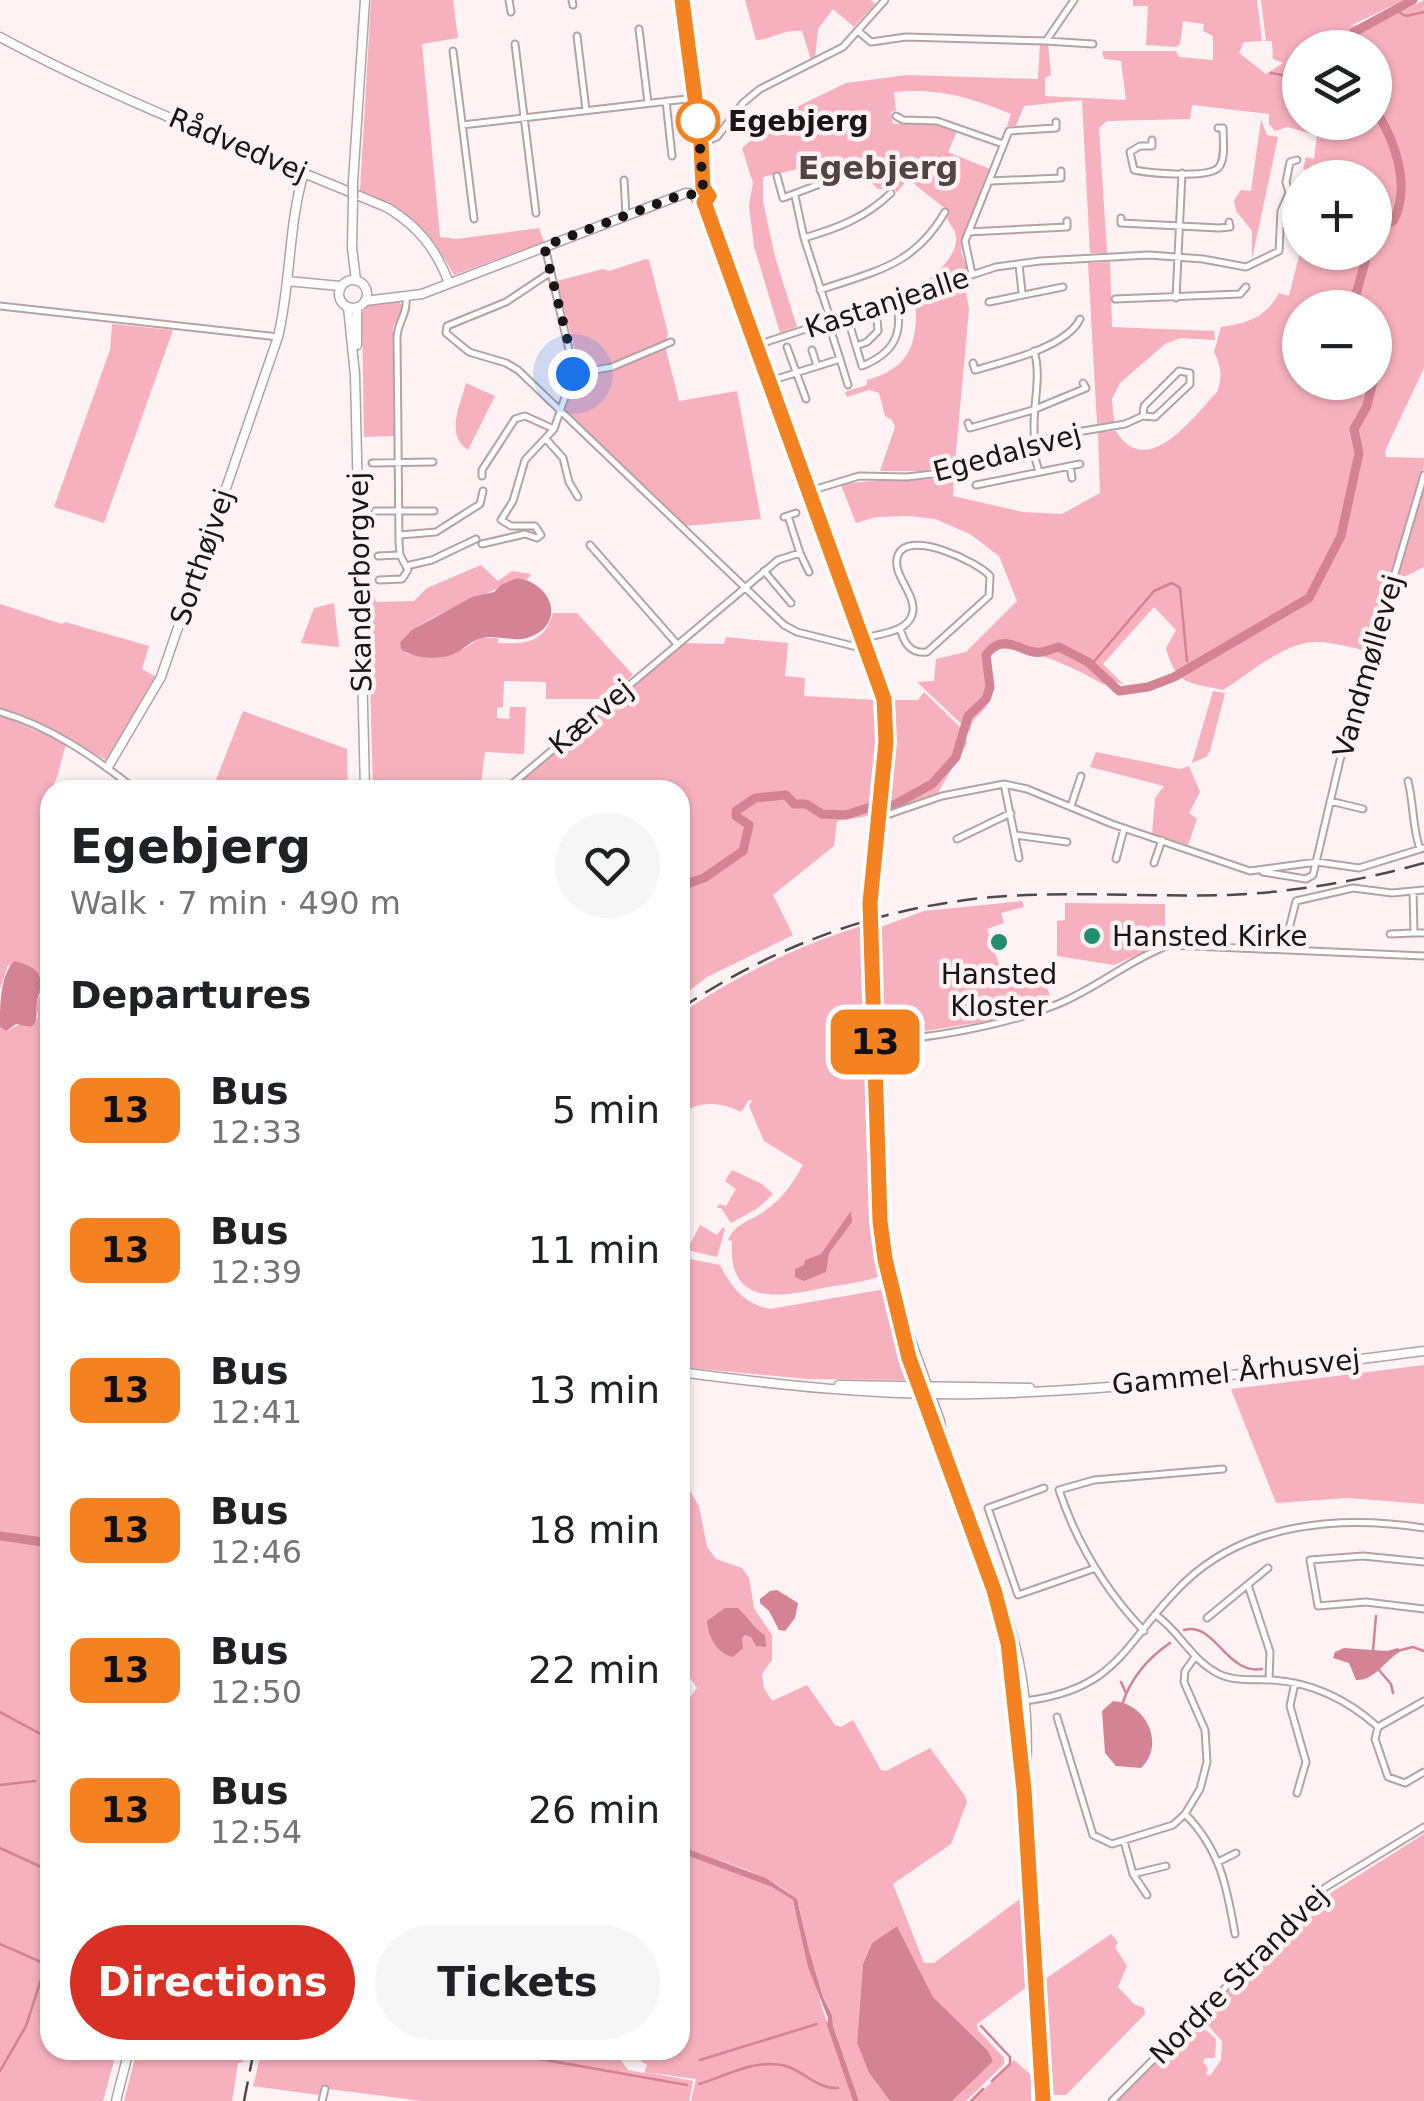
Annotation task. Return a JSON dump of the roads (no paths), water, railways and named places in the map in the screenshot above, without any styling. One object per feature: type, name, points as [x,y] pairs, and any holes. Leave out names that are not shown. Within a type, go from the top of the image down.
[{"type":"street","points":[[359,302],[346,286],[352,248],[364,0]]},
{"type":"street","points":[[510,0],[511,12]]},
{"type":"street","points":[[682,0],[703,188],[709,196],[704,202]]},
{"type":"street","points":[[701,144],[717,137],[743,102],[760,89],[843,47],[885,0]]},
{"type":"street","points":[[1046,41],[1074,0]]},
{"type":"street","points":[[639,29],[648,103]]},
{"type":"street","points":[[858,31],[871,42],[906,37],[1094,44]]},
{"type":"street","points":[[578,36],[586,110]]},
{"type":"street","name":"Rådvedvej","points":[[0,37],[50,64],[404,217],[431,244],[449,282]]},
{"type":"street","points":[[515,44],[536,212]]},
{"type":"street","points":[[453,52],[474,219]]},
{"type":"street","points":[[462,124],[695,98]]},
{"type":"street","points":[[666,101],[672,156]]},
{"type":"street","points":[[896,116],[902,120],[938,120],[1003,144]]},
{"type":"street","points":[[972,274],[965,251],[968,232],[1010,131],[1056,128],[1056,122]]},
{"type":"street","points":[[1152,140],[1152,146],[1140,146],[1130,152],[1134,170],[1209,174],[1220,166],[1224,128],[1218,128]]},
{"type":"street","points":[[777,176],[782,198],[864,167]]},
{"type":"street","points":[[990,181],[1061,178],[1060,171]]},
{"type":"street","name":"Sorthøjvej","points":[[108,768],[161,677],[278,337],[304,172]]},
{"type":"street","points":[[1176,298],[1182,173]]},
{"type":"street","points":[[624,180],[626,215]]},
{"type":"street","points":[[695,194],[703,188]]},
{"type":"street","points":[[359,302],[401,297],[449,282],[686,193],[695,194]]},
{"type":"street","points":[[695,194],[697,200],[704,202]]},
{"type":"street","points":[[804,238],[850,223],[887,194]]},
{"type":"street","points":[[795,196],[848,386]]},
{"type":"street","points":[[704,202],[879,678],[887,720],[870,903],[880,1221],[885,1259],[924,1390],[1014,1638],[1022,1701],[1040,2101]]},
{"type":"street","name":"Kastanjealle","points":[[756,345],[972,274],[1019,264],[1178,257],[1246,267],[1278,251],[1282,211]]},
{"type":"street","points":[[820,290],[905,260],[932,234],[945,212]]},
{"type":"street","points":[[1121,218],[1121,224],[1218,228],[1230,226],[1229,222]]},
{"type":"street","points":[[968,232],[1067,227],[1067,221]]},
{"type":"street","points":[[406,566],[432,560],[468,543],[525,534],[540,537],[535,526],[511,526],[501,518],[509,510],[525,460],[554,429],[573,374],[544,246]]},
{"type":"street","points":[[1019,264],[1022,293]]},
{"type":"street","points":[[551,272],[506,302],[444,330],[469,352],[512,365],[784,625],[857,650],[868,649]]},
{"type":"street","points":[[287,281],[364,284],[359,302]]},
{"type":"street","name":"Kastanjealle","points":[[989,302],[1063,287]]},
{"type":"street","points":[[1115,299],[1240,294],[1246,287]]},
{"type":"street","points":[[379,580],[402,579],[408,574],[400,555],[397,331],[407,310],[401,297]]},
{"type":"street","name":"Skanderborgvej","points":[[359,302],[355,375],[365,780]]},
{"type":"street","points":[[847,316],[862,366],[886,354],[893,345],[900,326],[896,302]]},
{"type":"street","points":[[0,306],[278,337]]},
{"type":"street","points":[[856,346],[878,331],[876,308]]},
{"type":"street","points":[[973,364],[975,370],[1034,351],[1075,330],[1080,319]]},
{"type":"street","points":[[573,374],[612,367],[671,342]]},
{"type":"street","points":[[788,346],[806,399]]},
{"type":"street","points":[[812,350],[817,366]]},
{"type":"street","points":[[1034,351],[1037,368],[1033,443],[1039,472]]},
{"type":"street","points":[[770,381],[840,358]]},
{"type":"street","name":"Egedalsvej","points":[[810,491],[859,476],[907,478],[941,473],[1033,443],[1125,424],[1143,416],[1155,417],[1190,384],[1190,373],[1179,371],[1144,406],[1143,416]]},
{"type":"street","points":[[968,423],[970,428],[1034,410],[1086,388],[1083,382]]},
{"type":"street","points":[[482,476],[482,470],[515,419],[526,416],[554,429]]},
{"type":"street","points":[[546,439],[562,458],[568,482],[578,497]]},
{"type":"street","points":[[372,463],[424,466],[433,462]]},
{"type":"street","points":[[976,485],[1007,482],[1080,464]]},
{"type":"street","points":[[1070,466],[1072,478]]},
{"type":"street","name":"Vandmøllevej","points":[[1317,862],[1330,801],[1424,474]]},
{"type":"street","points":[[400,535],[436,532],[480,504],[484,490]]},
{"type":"street","points":[[375,511],[434,511]]},
{"type":"street","points":[[796,513],[786,516],[809,572]]},
{"type":"street","points":[[468,543],[472,551]]},
{"type":"street","points":[[864,638],[900,628],[910,621],[914,608],[897,564],[899,553],[907,545],[920,544],[942,551],[990,576],[989,596],[928,652],[907,646],[900,628]]},
{"type":"street","points":[[590,545],[677,644]]},
{"type":"street","name":"Kærvej","points":[[516,780],[764,571],[778,560],[800,553]]},
{"type":"street","points":[[378,556],[400,555]]},
{"type":"street","points":[[764,571],[791,603]]},
{"type":"street","points":[[0,712],[58,737],[123,780]]},
{"type":"street","points":[[1072,806],[1081,776]]},
{"type":"street","points":[[1261,871],[1317,862],[1359,868],[1422,849],[1413,829],[1413,800],[1408,781]]},
{"type":"street","points":[[879,815],[942,796],[1004,784],[1240,869],[1306,880],[1317,862]]},
{"type":"street","points":[[1004,784],[1019,858]]},
{"type":"street","points":[[1330,801],[1362,808]]},
{"type":"street","points":[[957,840],[1011,813]]},
{"type":"street","points":[[1116,859],[1124,828]]},
{"type":"street","points":[[1015,835],[1067,842]]},
{"type":"street","points":[[1154,863],[1162,840]]},
{"type":"street","points":[[1284,949],[1296,901],[1353,888],[1392,893],[1424,890]]},
{"type":"street","points":[[1413,892],[1414,933]]},
{"type":"street","points":[[1390,934],[1424,933]]},
{"type":"street","points":[[875,1043],[996,1024],[1057,1005],[1138,958],[1169,945],[1424,956]]},
{"type":"street","name":"Gammel Århusvej","points":[[690,1373],[789,1384],[1020,1393],[1174,1382],[1424,1351]]},
{"type":"street","points":[[1144,1631],[1094,1568],[1070,1522],[1059,1490],[1094,1480],[1223,1469]]},
{"type":"street","points":[[1044,1488],[988,1508],[1018,1595],[1094,1568]]},
{"type":"street","points":[[1022,1701],[1050,1698],[1082,1685],[1125,1655],[1186,1580],[1215,1558],[1277,1532],[1314,1524],[1362,1521],[1424,1528]]},
{"type":"street","points":[[1424,1562],[1362,1556],[1310,1560],[1318,1606],[1366,1602],[1424,1610]]},
{"type":"street","points":[[1208,1618],[1268,1568]]},
{"type":"street","points":[[1248,1585],[1270,1652],[1269,1680]]},
{"type":"street","points":[[994,1590],[1022,1701]]},
{"type":"street","points":[[1156,1616],[1209,1668],[1230,1678],[1296,1683],[1339,1698],[1378,1727]]},
{"type":"street","points":[[1057,1718],[1093,1835],[1104,1843],[1161,1830],[1186,1814],[1205,1777],[1206,1730],[1184,1682],[1185,1671],[1196,1657]]},
{"type":"street","points":[[1296,1683],[1290,1706],[1306,1762],[1297,1793]]},
{"type":"street","points":[[1378,1727],[1424,1701]]},
{"type":"street","points":[[1378,1727],[1376,1740],[1388,1777],[1405,1783],[1424,1772]]},
{"type":"street","points":[[1186,1814],[1200,1828],[1225,1875],[1235,1934]]},
{"type":"street","name":"Nordre Strandvej","points":[[1112,2101],[1326,1887],[1424,1826]]},
{"type":"street","points":[[1124,1841],[1133,1874],[1147,1895]]},
{"type":"street","points":[[1218,1862],[1236,1853]]},
{"type":"street","points":[[1133,1874],[1166,1866]]},
{"type":"street","points":[[1233,1923],[1244,1921]]},
{"type":"street","points":[[116,2101],[126,2060]]},
{"type":"street","points":[[322,2101],[324,2089]]},
{"type":"waterway","points":[[1358,30],[1413,0]]},
{"type":"waterway","points":[[1395,10],[1406,16],[1424,12]]},
{"type":"waterway","points":[[1271,73],[1282,75]]},
{"type":"waterway","points":[[1391,140],[1401,177],[1399,206],[1392,221]]},
{"type":"waterway","points":[[1357,290],[1363,270]]},
{"type":"waterway","points":[[690,883],[704,878],[743,851],[749,825],[736,816],[736,811],[755,798],[786,795],[794,804],[806,804],[822,814],[846,815],[894,805],[932,784],[956,757],[968,716],[986,699],[990,687],[986,655],[1000,644],[1035,652],[1059,647],[1088,662],[1119,691],[1148,687],[1174,677],[1309,598],[1341,536],[1359,453],[1354,429],[1368,400]]},
{"type":"waterway","points":[[1091,665],[1154,591],[1172,583],[1180,588],[1187,661]]},
{"type":"waterway","points":[[0,1536],[40,1542]]},
{"type":"waterway","points":[[1373,1650],[1376,1616]]},
{"type":"waterway","points":[[1184,1630],[1204,1633],[1239,1664],[1262,1669]]},
{"type":"waterway","points":[[1123,1702],[1142,1668],[1170,1643]]},
{"type":"waterway","points":[[1401,1650],[1413,1647],[1424,1651]]},
{"type":"waterway","points":[[1379,1670],[1393,1693]]},
{"type":"waterway","points":[[1121,1682],[1126,1693]]},
{"type":"waterway","points":[[0,1712],[40,1734]]},
{"type":"waterway","points":[[0,1785],[35,1781]]},
{"type":"waterway","points":[[0,1848],[40,1866]]},
{"type":"waterway","points":[[0,1944],[40,1962]]},
{"type":"waterway","points":[[0,2071],[26,2026],[40,1983]]},
{"type":"waterway","points":[[700,2060],[817,2024]]},
{"type":"waterway","points":[[981,2026],[1010,2057],[1010,2064],[992,2081]]},
{"type":"waterway","points":[[546,2060],[687,2085]]},
{"type":"waterway","points":[[699,2084],[752,2066],[775,2064],[824,2086],[838,2088]]},
{"type":"waterway","points":[[971,2101],[983,2089]]},
{"type":"railway","points":[[690,1003],[752,966],[790,949],[829,933],[909,910],[1022,895],[1229,895],[1278,891],[1352,880],[1424,863]]},
{"type":"railway","points":[[244,2101],[252,2060]]},
{"type":"place","name":"Egebjerg","points":[[698,121]]},
{"type":"place","name":"Hansted Kirke","points":[[1092,936]]},
{"type":"place","name":"Hansted Kloster","points":[[999,942]]},
{"type":"district","name":"Egebjerg","points":[[878,168]]}]
